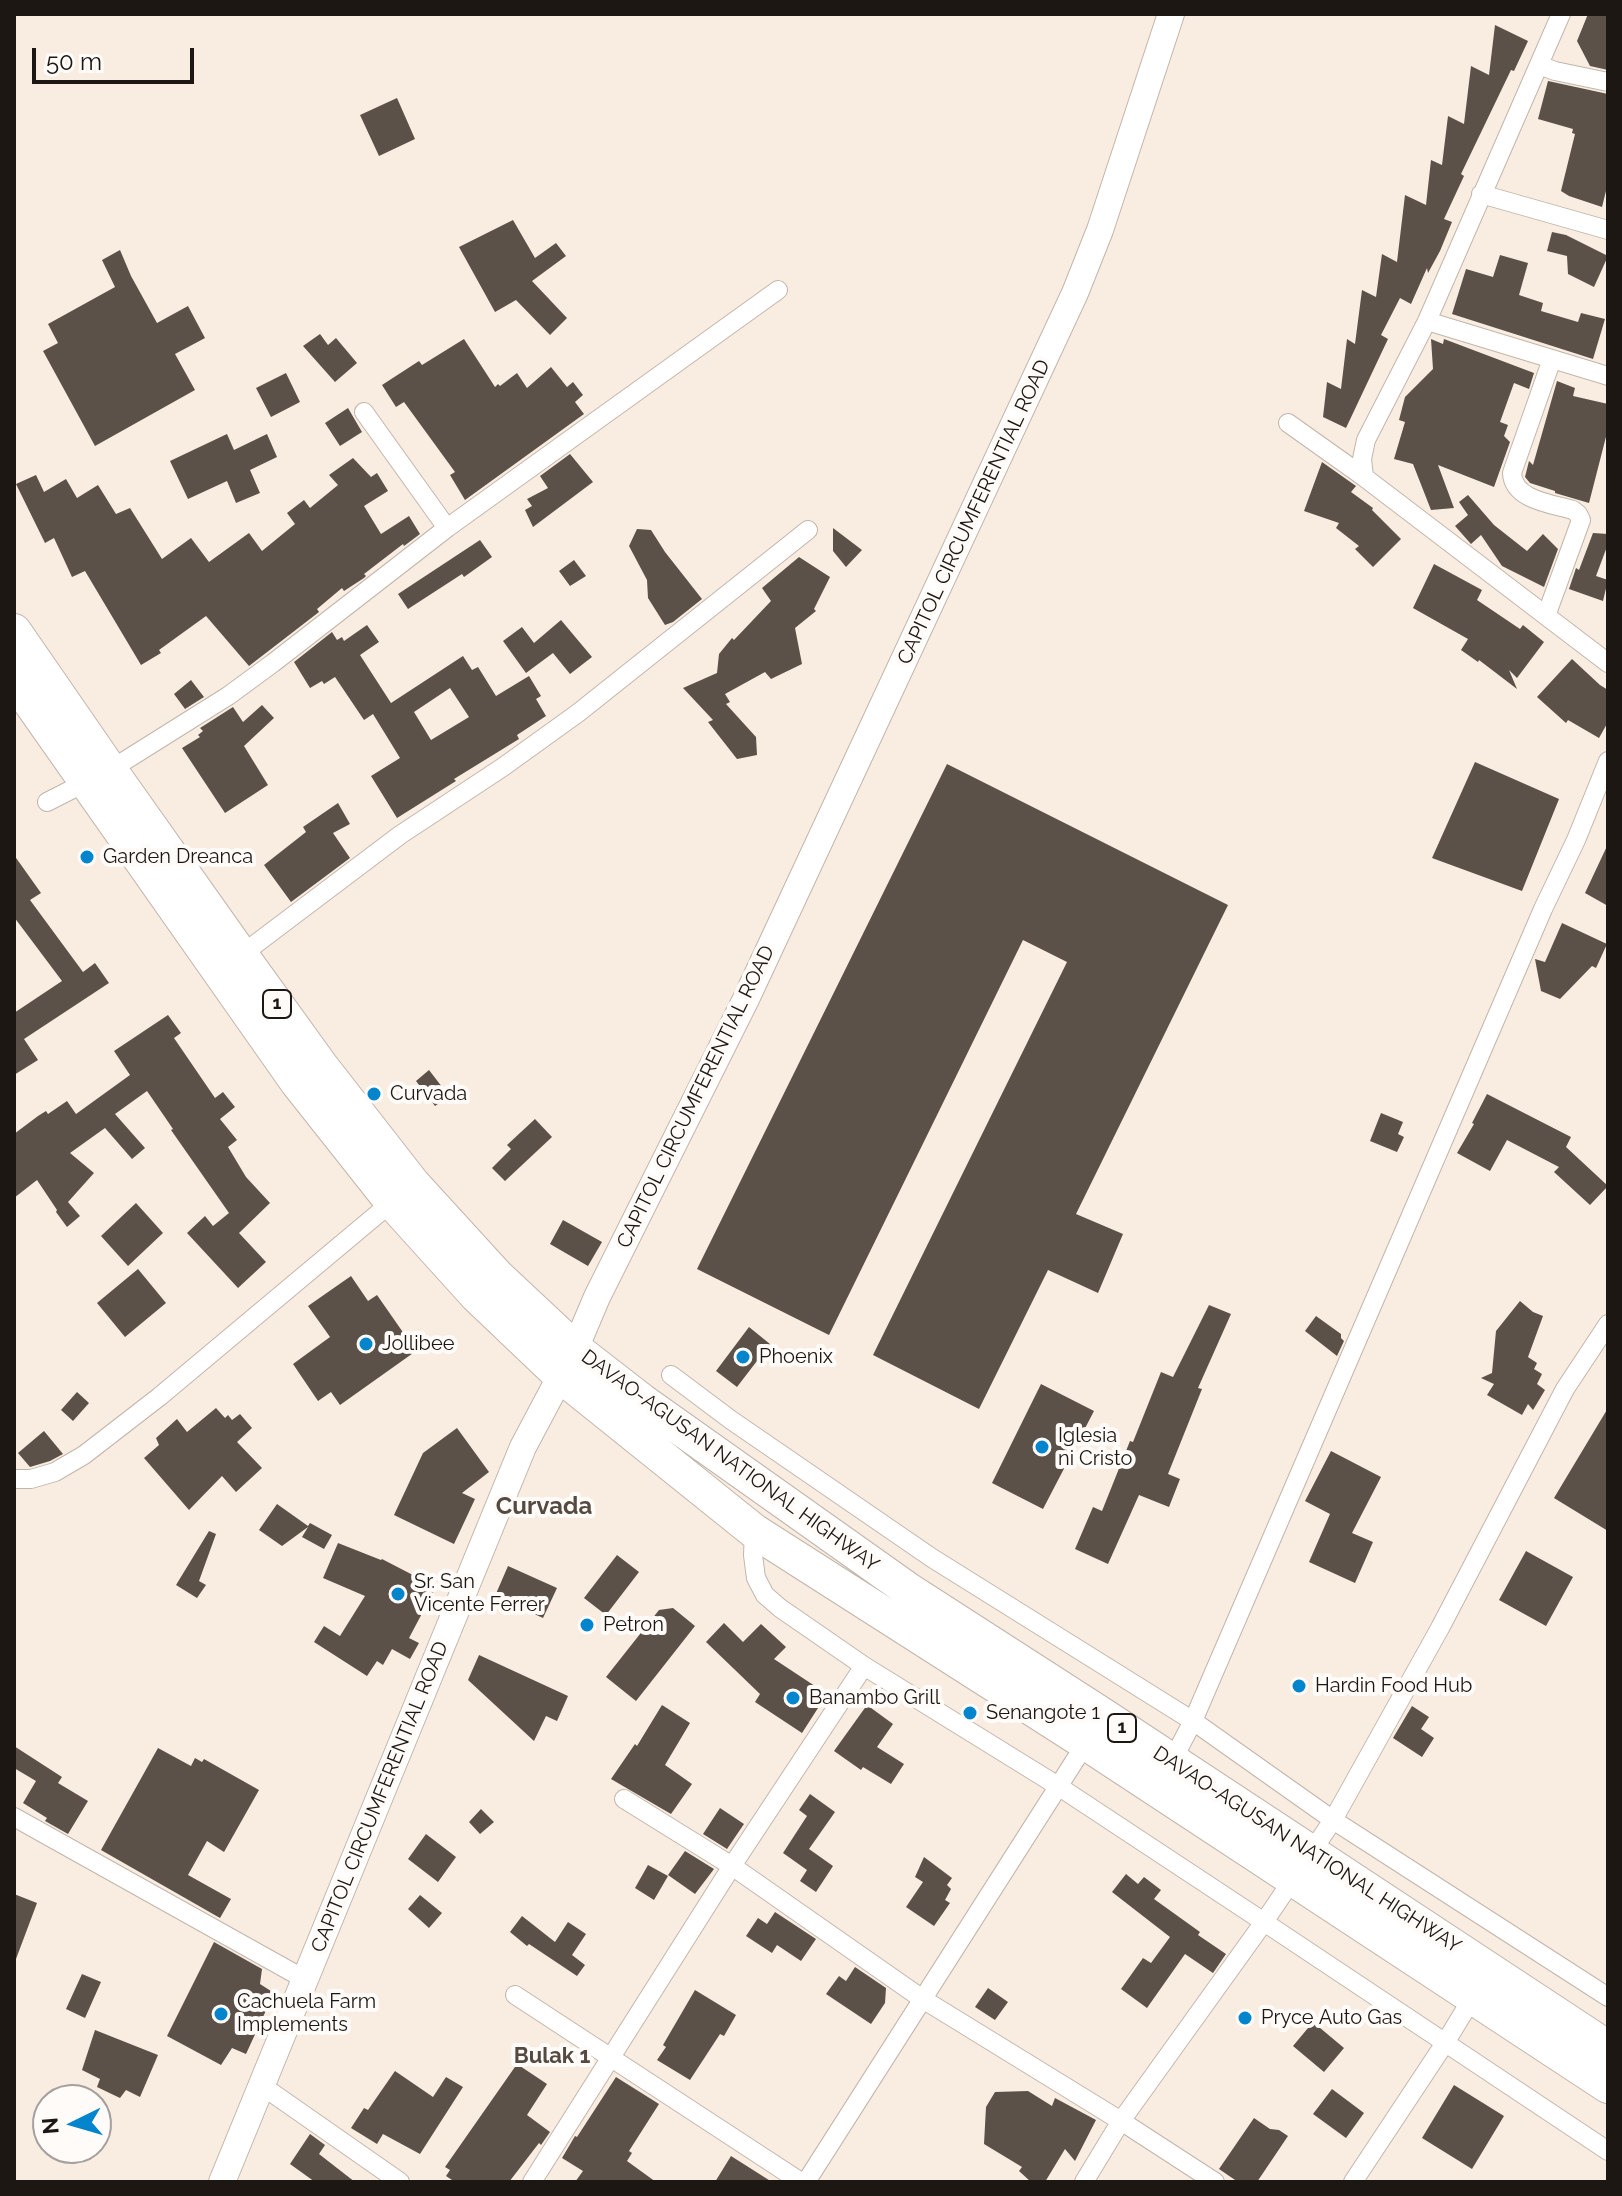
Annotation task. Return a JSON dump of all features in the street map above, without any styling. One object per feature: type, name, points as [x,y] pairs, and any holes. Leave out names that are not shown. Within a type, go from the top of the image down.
[{"type":"highway","name":"DAVAO-AGUSAN NATIONAL HIGHWAY","points":[[14,631],[98,776],[297,1082],[392,1202],[477,1296],[568,1363],[754,1531],[1086,1743],[1302,1866],[1608,2048]]},
{"type":"highway","name":"DAVAO-AGUSAN NATIONAL HIGHWAY","points":[[14,679],[98,776],[241,955],[321,1066],[413,1184],[497,1276],[568,1363],[642,1401],[910,1591],[1172,1761],[1302,1866],[1473,1997],[1608,2086]]},
{"type":"main road","name":"CAPITOL CIRCUMFERENTIAL ROAD","points":[[222,2182],[523,1447],[568,1363],[597,1297],[746,999],[1057,334],[1100,230],[1171,14]]},
{"type":"street","points":[[1364,477],[1362,459],[1366,440],[1427,321],[1561,14]]},
{"type":"street","points":[[1539,65],[1608,82]]},
{"type":"street","points":[[1481,194],[1608,230]]},
{"type":"street","points":[[47,802],[98,776],[228,696],[447,528],[778,290]]},
{"type":"street","points":[[1427,321],[1608,376]]},
{"type":"street","points":[[1546,616],[1581,520],[1573,510],[1522,494],[1515,488],[1512,473],[1552,359]]},
{"type":"street","points":[[364,412],[447,528]]},
{"type":"street","points":[[1288,423],[1608,663]]},
{"type":"street","points":[[241,955],[400,835],[578,713],[808,530]]},
{"type":"street","points":[[1172,1761],[1193,1721],[1608,761]]},
{"type":"street","points":[[14,1479],[31,1479],[55,1472],[84,1455],[159,1397],[392,1202]]},
{"type":"street","points":[[1084,2182],[1121,2121],[1333,1820],[1440,1628],[1565,1389],[1608,1324]]},
{"type":"street","points":[[671,1375],[932,1558],[1193,1721],[1333,1820],[1608,1997]]},
{"type":"street","points":[[754,1531],[756,1578],[765,1595],[780,1608],[864,1666],[1058,1786],[1608,2151]]},
{"type":"street","points":[[532,2182],[732,1866],[864,1666]]},
{"type":"street","points":[[515,1995],[803,2182],[1086,1743]]},
{"type":"street","points":[[624,1799],[732,1866],[921,1998],[1215,2182]]},
{"type":"street","points":[[14,1817],[306,1980]]},
{"type":"street","points":[[1353,2182],[1473,1997]]},
{"type":"street","points":[[261,2085],[400,2182]]},
{"type":"building","points":[[1588,14],[1608,14],[1608,70],[1590,66],[1577,41]]},
{"type":"building","points":[[1495,25],[1528,41],[1461,174],[1464,176],[1444,219],[1452,222],[1440,251],[1428,273],[1427,268],[1411,304],[1400,298],[1381,335],[1388,339],[1346,428],[1323,417],[1327,382],[1341,389],[1347,339],[1355,344],[1362,290],[1376,297],[1382,254],[1397,262],[1405,195],[1426,205],[1431,160],[1442,165],[1448,116],[1464,124],[1471,66],[1489,75]]},
{"type":"building","points":[[1548,81],[1608,94],[1608,183],[1602,207],[1561,191],[1575,134],[1572,133],[1573,129],[1538,119]]},
{"type":"building","points":[[397,98],[415,139],[379,156],[360,115]]},
{"type":"building","points":[[513,220],[535,258],[556,243],[566,256],[532,281],[567,318],[550,335],[516,300],[495,312],[459,247]]},
{"type":"building","points":[[1552,232],[1566,235],[1608,256],[1594,287],[1568,274],[1567,256],[1547,251]]},
{"type":"building","points":[[120,250],[157,323],[188,306],[205,338],[175,354],[195,390],[95,446],[43,351],[58,343],[48,324],[115,287],[102,260]]},
{"type":"building","points":[[1500,255],[1528,263],[1519,295],[1543,303],[1541,311],[1578,322],[1581,313],[1605,319],[1593,359],[1452,314],[1466,269],[1493,277]]},
{"type":"building","points":[[320,334],[328,345],[336,338],[357,363],[335,382],[303,346]]},
{"type":"building","points":[[464,339],[495,387],[517,373],[527,388],[551,367],[567,387],[573,382],[583,395],[575,402],[584,414],[465,500],[450,475],[455,472],[404,402],[396,407],[382,385],[419,361],[422,365]]},
{"type":"building","points":[[1431,339],[1443,344],[1444,339],[1534,373],[1529,389],[1514,383],[1500,422],[1508,425],[1504,436],[1510,442],[1494,487],[1438,465],[1454,508],[1431,510],[1413,464],[1394,459],[1405,422],[1399,420],[1405,397],[1433,369]]},
{"type":"building","points":[[286,373],[300,402],[271,417],[256,388]]},
{"type":"building","points":[[1557,381],[1575,388],[1573,396],[1608,404],[1608,429],[1589,503],[1530,483],[1525,477],[1529,461],[1533,465]]},
{"type":"building","points":[[348,408],[362,432],[340,446],[325,423]]},
{"type":"building","points":[[227,434],[234,450],[267,434],[277,457],[250,470],[260,493],[236,503],[227,481],[188,499],[170,461]]},
{"type":"building","points":[[570,454],[593,482],[533,527],[525,510],[532,506],[527,499],[548,488],[540,476]]},
{"type":"building","points":[[353,458],[371,477],[377,473],[388,491],[364,506],[381,534],[409,516],[420,534],[364,574],[364,578],[344,591],[342,588],[317,609],[319,612],[249,666],[206,616],[159,650],[161,653],[141,665],[85,571],[72,577],[54,538],[45,543],[16,484],[36,475],[44,492],[66,479],[77,498],[98,485],[116,514],[130,508],[162,559],[191,538],[209,562],[249,533],[262,551],[295,524],[287,513],[304,500],[310,508],[338,485],[329,475]]},
{"type":"building","points":[[1322,462],[1356,486],[1351,492],[1373,508],[1401,539],[1373,567],[1355,549],[1359,546],[1336,528],[1339,523],[1304,511]]},
{"type":"building","points":[[1468,495],[1494,525],[1527,551],[1543,534],[1558,549],[1544,587],[1502,566],[1481,535],[1471,544],[1455,526],[1468,515],[1459,502]]},
{"type":"building","points":[[833,528],[862,550],[846,567],[833,551]]},
{"type":"building","points":[[637,529],[651,530],[702,599],[665,625],[648,598],[647,580],[629,546]]},
{"type":"building","points":[[1593,533],[1608,534],[1608,544],[1596,576],[1608,580],[1603,601],[1569,589]]},
{"type":"building","points":[[480,540],[492,557],[408,609],[398,594]]},
{"type":"building","points":[[799,557],[830,577],[814,609],[816,611],[795,628],[802,664],[771,679],[765,672],[725,694],[730,702],[726,704],[756,737],[757,755],[737,759],[708,722],[713,720],[683,688],[717,673],[719,654],[771,601],[762,588]]},
{"type":"building","points":[[574,560],[586,576],[570,586],[559,571]]},
{"type":"building","points":[[1434,564],[1482,590],[1477,600],[1520,629],[1523,625],[1544,642],[1517,678],[1509,670],[1517,689],[1461,650],[1468,639],[1413,608]]},
{"type":"building","points":[[561,620],[592,657],[570,674],[553,653],[526,673],[503,641],[522,627],[534,643]]},
{"type":"building","points":[[367,625],[379,642],[360,655],[391,703],[463,656],[472,670],[478,667],[496,696],[529,676],[541,696],[536,699],[546,716],[517,735],[519,739],[397,818],[371,776],[400,758],[373,714],[364,720],[335,677],[310,688],[294,662],[332,632],[337,640],[342,637],[344,641]],"holes":[[[450,688],[469,717],[431,740],[414,712]]]},
{"type":"building","points":[[1572,659],[1608,690],[1608,722],[1599,738],[1568,720],[1566,723],[1537,697]]},
{"type":"building","points":[[191,680],[204,697],[185,709],[174,694]]},
{"type":"building","points":[[262,705],[274,718],[244,746],[268,785],[225,813],[182,748],[200,737],[198,735],[203,731],[200,728],[233,707],[243,722]]},
{"type":"building","points":[[1475,762],[1559,799],[1522,891],[1432,858]]},
{"type":"building","points":[[947,764],[1228,905],[1076,1214],[1123,1234],[1098,1293],[1048,1270],[979,1409],[873,1355],[1067,962],[1023,940],[829,1335],[697,1269]]},
{"type":"building","points":[[338,803],[350,824],[333,833],[350,858],[291,902],[264,865],[306,832],[303,827]]},
{"type":"building","points":[[1608,844],[1608,906],[1585,893]]},
{"type":"building","points":[[14,855],[41,893],[30,900],[83,972],[95,963],[109,983],[24,1039],[38,1060],[14,1075],[14,1013],[62,981],[14,917]]},
{"type":"building","points":[[1562,923],[1607,944],[1596,968],[1592,966],[1560,999],[1541,991],[1535,959],[1545,962]]},
{"type":"building","points":[[168,1015],[181,1033],[174,1038],[215,1098],[223,1092],[235,1107],[220,1119],[237,1140],[228,1147],[246,1177],[270,1203],[239,1233],[266,1262],[238,1288],[187,1233],[205,1216],[213,1226],[229,1213],[147,1091],[115,1114],[145,1148],[132,1159],[105,1128],[70,1153],[94,1173],[68,1202],[80,1216],[67,1227],[37,1180],[14,1198],[14,1134],[46,1111],[48,1114],[67,1101],[76,1114],[130,1075],[114,1051]]},
{"type":"building","points":[[429,1070],[449,1096],[435,1106],[416,1081]]},
{"type":"building","points":[[1487,1094],[1571,1137],[1566,1147],[1608,1186],[1590,1205],[1554,1172],[1559,1167],[1507,1140],[1490,1171],[1457,1153]]},
{"type":"building","points":[[1381,1113],[1403,1122],[1398,1134],[1404,1137],[1397,1152],[1370,1141]]},
{"type":"building","points":[[535,1119],[552,1137],[505,1181],[492,1168],[511,1149],[507,1145]]},
{"type":"building","points":[[136,1203],[163,1233],[128,1266],[101,1236]]},
{"type":"building","points":[[563,1220],[602,1242],[588,1266],[550,1244]]},
{"type":"building","points":[[138,1269],[166,1303],[125,1337],[97,1303]]},
{"type":"building","name":"Jollibee","points":[[351,1276],[368,1301],[377,1295],[416,1351],[340,1405],[331,1392],[318,1401],[293,1364],[330,1337],[308,1306]]},
{"type":"building","points":[[1520,1301],[1543,1316],[1528,1357],[1537,1363],[1534,1369],[1542,1374],[1537,1384],[1545,1390],[1533,1410],[1528,1404],[1522,1415],[1487,1395],[1494,1384],[1481,1378],[1492,1373],[1496,1331]]},
{"type":"building","points":[[1209,1305],[1231,1314],[1198,1388],[1202,1389],[1168,1474],[1180,1479],[1169,1507],[1139,1495],[1108,1564],[1075,1549],[1093,1507],[1102,1511],[1161,1372],[1173,1377]]},
{"type":"building","points":[[1316,1316],[1341,1334],[1344,1341],[1337,1356],[1305,1331]]},
{"type":"building","name":"Phoenix","points":[[749,1327],[770,1344],[737,1387],[716,1371]]},
{"type":"building","name":"Iglesia ni Cristo","points":[[1041,1384],[1094,1411],[1043,1509],[992,1483]]},
{"type":"building","points":[[77,1392],[89,1403],[73,1421],[61,1410]]},
{"type":"building","points":[[216,1408],[225,1418],[228,1415],[232,1420],[240,1414],[252,1428],[237,1442],[262,1468],[236,1492],[222,1476],[189,1510],[144,1458],[159,1445],[156,1438],[177,1419],[187,1432]]},
{"type":"building","points":[[1608,1408],[1608,1531],[1554,1498]]},
{"type":"building","points":[[457,1428],[489,1472],[462,1493],[475,1499],[454,1544],[394,1515],[423,1453]]},
{"type":"building","points":[[44,1431],[63,1454],[30,1467],[18,1453]]},
{"type":"building","points":[[1331,1451],[1381,1477],[1352,1533],[1373,1542],[1355,1583],[1309,1562],[1330,1514],[1305,1501]]},
{"type":"building","points":[[277,1504],[308,1526],[310,1523],[332,1535],[324,1549],[302,1537],[308,1527],[282,1546],[259,1530]]},
{"type":"building","points":[[209,1531],[216,1534],[199,1581],[206,1585],[197,1598],[176,1585]]},
{"type":"building","points":[[338,1543],[382,1559],[436,1587],[409,1638],[419,1643],[410,1659],[392,1649],[383,1665],[377,1661],[367,1676],[314,1642],[324,1626],[340,1636],[365,1596],[323,1578]]},
{"type":"building","points":[[1526,1551],[1573,1577],[1546,1626],[1499,1600]]},
{"type":"building","points":[[617,1555],[639,1572],[606,1615],[584,1598]]},
{"type":"building","points":[[508,1566],[557,1588],[543,1618],[495,1596]]},
{"type":"building","points":[[673,1608],[695,1626],[636,1701],[606,1677],[659,1610]]},
{"type":"building","points":[[724,1623],[743,1642],[761,1624],[786,1647],[774,1659],[827,1694],[802,1733],[755,1702],[760,1694],[706,1642]]},
{"type":"building","points":[[479,1655],[568,1696],[557,1721],[546,1716],[534,1741],[468,1680]]},
{"type":"building","points":[[662,1705],[690,1723],[665,1765],[692,1784],[671,1814],[611,1779],[635,1744],[637,1746]]},
{"type":"building","points":[[867,1705],[893,1724],[877,1747],[904,1764],[891,1784],[863,1767],[861,1770],[834,1751]]},
{"type":"building","points":[[1412,1706],[1429,1717],[1421,1729],[1434,1738],[1422,1757],[1393,1738]]},
{"type":"building","points":[[14,1746],[62,1777],[58,1783],[88,1801],[68,1834],[23,1803],[36,1781],[14,1768]]},
{"type":"building","points":[[158,1748],[191,1766],[195,1758],[202,1762],[204,1759],[259,1790],[224,1852],[207,1841],[188,1875],[231,1899],[220,1918],[101,1850]]},
{"type":"building","points":[[810,1794],[835,1812],[809,1849],[833,1866],[816,1892],[800,1881],[807,1870],[783,1853],[807,1816],[799,1810]]},
{"type":"building","points":[[720,1808],[744,1824],[727,1849],[703,1834]]},
{"type":"building","points":[[481,1809],[494,1822],[480,1834],[469,1822]]},
{"type":"building","points":[[426,1834],[456,1857],[438,1882],[408,1859]]},
{"type":"building","points":[[685,1851],[714,1869],[695,1894],[668,1875]]},
{"type":"building","points":[[924,1857],[952,1878],[947,1885],[951,1889],[945,1900],[950,1903],[934,1926],[906,1907],[923,1882],[915,1877]]},
{"type":"building","points":[[648,1865],[668,1876],[654,1900],[635,1888]]},
{"type":"building","points":[[1126,1874],[1138,1884],[1144,1877],[1161,1890],[1154,1899],[1226,1954],[1213,1973],[1185,1954],[1147,2008],[1121,1989],[1143,1958],[1151,1963],[1170,1937],[1112,1892]]},
{"type":"building","points":[[14,1894],[37,1903],[16,1959],[14,1959]]},
{"type":"building","points":[[420,1895],[442,1913],[429,1928],[408,1909]]},
{"type":"building","points":[[775,1912],[816,1939],[801,1961],[777,1945],[772,1953],[746,1936],[758,1918],[767,1924]]},
{"type":"building","points":[[522,1916],[555,1942],[568,1922],[586,1934],[572,1955],[585,1965],[577,1976],[510,1932]]},
{"type":"building","name":"Cachuela Farm Implements","points":[[214,1942],[262,1969],[260,1984],[274,1993],[246,2054],[232,2048],[221,2065],[167,2036]]},
{"type":"building","points":[[855,1967],[886,1988],[885,2003],[871,2024],[826,1994],[839,1976],[846,1981]]},
{"type":"building","points":[[82,1974],[101,1982],[85,2018],[66,2009]]},
{"type":"building","points":[[988,1988],[1008,2002],[995,2020],[975,2007]]},
{"type":"building","points":[[695,1990],[736,2015],[690,2080],[657,2060]]},
{"type":"building","points":[[1313,2022],[1344,2048],[1324,2072],[1293,2046]]},
{"type":"building","points":[[95,2030],[158,2055],[140,2097],[126,2090],[120,2098],[112,2094],[112,2084],[98,2084],[100,2079],[82,2070]]},
{"type":"building","points":[[517,2064],[547,2084],[527,2115],[550,2132],[509,2182],[455,2182],[446,2176],[450,2170],[445,2167]]},
{"type":"building","points":[[395,2071],[433,2097],[446,2077],[463,2087],[420,2154],[383,2134],[377,2144],[351,2128],[364,2108],[368,2110]]},
{"type":"building","points":[[616,2077],[659,2104],[629,2151],[632,2153],[627,2161],[656,2182],[575,2182],[583,2171],[562,2158]]},
{"type":"building","points":[[1454,2085],[1504,2116],[1472,2169],[1422,2138]]},
{"type":"building","points":[[1332,2089],[1364,2113],[1346,2138],[1313,2114]]},
{"type":"building","points":[[1028,2091],[1052,2106],[1055,2098],[1096,2120],[1075,2161],[1065,2149],[1045,2182],[1031,2182],[1019,2171],[1022,2167],[984,2144],[986,2107],[995,2092]]},
{"type":"building","points":[[1254,2118],[1288,2136],[1257,2182],[1238,2182],[1219,2169]]},
{"type":"building","points":[[310,2134],[325,2145],[319,2154],[355,2182],[315,2182],[290,2164]]},
{"type":"building","points":[[731,2156],[772,2182],[715,2182]]},
{"type":"place","name":"Garden Dreanca","points":[[87,857]]},
{"type":"place","name":"Curvada","points":[[374,1094]]},
{"type":"place","name":"Jollibee","points":[[366,1344]]},
{"type":"place","name":"Phoenix","points":[[743,1357]]},
{"type":"place","name":"Iglesia ni Cristo","points":[[1042,1447]]},
{"type":"place","name":"Sr. San Vicente Ferrer","points":[[398,1594]]},
{"type":"place","name":"Petron","points":[[587,1625]]},
{"type":"place","name":"Hardin Food Hub","points":[[1299,1686]]},
{"type":"place","name":"Banambo Grill","points":[[793,1698]]},
{"type":"place","name":"Senangote 1","points":[[970,1713]]},
{"type":"place","name":"Cachuela Farm Implements","points":[[221,2014]]},
{"type":"place","name":"Pryce Auto Gas","points":[[1245,2018]]},
{"type":"district","name":"Curvada","points":[[544,1507]]},
{"type":"district","name":"Bulak 1","points":[[552,2056]]}]
